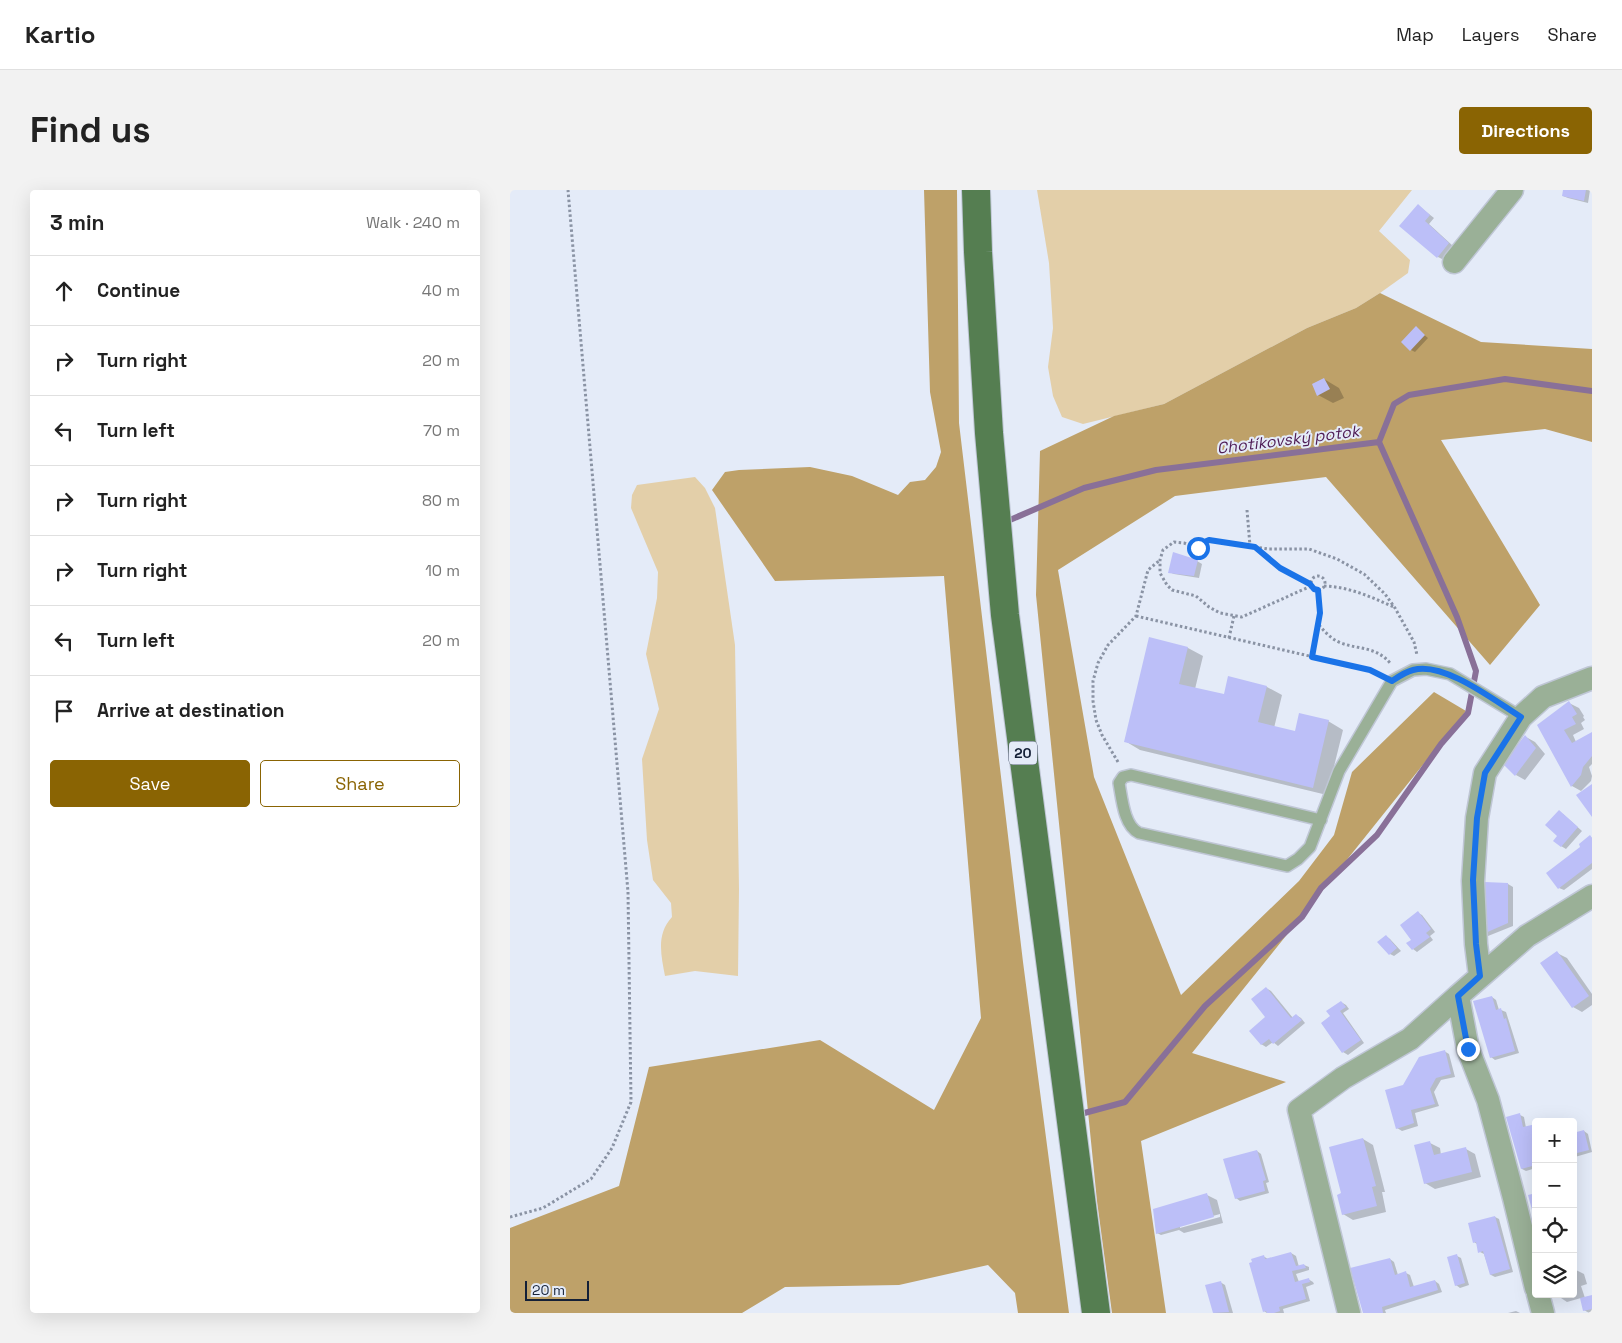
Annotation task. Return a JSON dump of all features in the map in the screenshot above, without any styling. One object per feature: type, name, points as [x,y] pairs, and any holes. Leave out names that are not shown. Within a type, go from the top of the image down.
[{"type":"main road","name":"20","points":[[976,190],[989,433],[1005,615],[1096,1313]]},
{"type":"street","points":[[1454,262],[1512,190]]},
{"type":"street","points":[[1480,976],[1476,944],[1473,880],[1477,818],[1485,773],[1521,717],[1543,697],[1592,678]]},
{"type":"street","points":[[1349,1313],[1299,1110],[1343,1078],[1410,1039],[1527,936],[1592,896]]},
{"type":"street","points":[[1458,996],[1468,1049],[1488,1100],[1532,1272]]},
{"type":"street","points":[[1539,1298],[1543,1313]]},
{"type":"lane","points":[[1321,820],[1126,776],[1119,783],[1129,824],[1134,831],[1287,866],[1298,859],[1310,847],[1321,820],[1339,770],[1365,723],[1392,681],[1413,670],[1426,669],[1450,674],[1521,717]]},
{"type":"path","points":[[510,1217],[543,1208],[590,1178],[612,1148],[631,1102],[628,892],[568,190]]},
{"type":"path","points":[[1247,510],[1250,546]]},
{"type":"path","points":[[1311,585],[1242,617],[1234,616],[1220,613],[1196,596],[1172,590],[1160,573],[1160,560],[1163,550],[1174,542],[1198,548],[1202,543],[1209,540],[1268,549],[1309,549],[1337,559],[1364,574],[1385,594],[1414,642],[1417,656],[1411,658]]},
{"type":"path","points":[[1255,547],[1280,568],[1318,590]]},
{"type":"path","points":[[1126,776],[1102,735],[1096,720],[1093,701],[1093,681],[1098,663],[1108,645],[1136,616],[1148,570],[1160,560]]},
{"type":"path","points":[[1311,585],[1313,577],[1320,576],[1324,579],[1324,586]]},
{"type":"path","points":[[1318,590],[1324,586],[1361,593],[1395,608]]},
{"type":"path","points":[[1312,657],[1319,625],[1318,590]]},
{"type":"path","points":[[1136,616],[1370,670],[1392,681]]},
{"type":"path","points":[[1229,638],[1234,616]]},
{"type":"path","points":[[1319,625],[1330,637],[1340,642],[1372,650],[1385,657],[1393,666],[1379,674]]},
{"type":"shaded area","points":[[924,190],[957,190],[959,423],[1023,962],[1069,1313],[1018,1313],[1015,1293],[988,1265],[899,1285],[785,1287],[742,1313],[510,1313],[510,1228],[619,1186],[649,1067],[820,1040],[934,1110],[981,1018],[944,576],[775,581],[712,490],[725,472],[810,467],[852,476],[898,495],[910,482],[925,480],[936,467],[941,452],[930,392]]},
{"type":"shaded area","points":[[1037,190],[1412,190],[1379,231],[1410,260],[1408,273],[1356,308],[1307,328],[1164,404],[1083,424],[1062,417],[1053,396],[1048,367],[1053,328],[1049,263]]},
{"type":"shaded area","points":[[1380,293],[1481,342],[1592,349],[1592,442],[1545,429],[1441,440],[1540,605],[1490,665],[1326,477],[1175,496],[1058,570],[1094,777],[1181,995],[1299,881],[1334,835],[1352,772],[1434,692],[1466,711],[1192,1053],[1286,1082],[1141,1141],[1166,1313],[1112,1313],[1097,1201],[1036,595],[1040,451],[1114,416],[1164,404],[1307,328],[1356,308]]},
{"type":"shaded area","points":[[695,477],[705,488],[715,508],[735,645],[739,889],[738,976],[695,971],[665,976],[661,945],[664,930],[672,917],[671,903],[653,880],[647,840],[642,759],[659,709],[646,654],[657,598],[658,572],[631,508],[632,495],[637,485]]},
{"type":"building","points":[[1563,190],[1586,190],[1584,201],[1562,196]]},
{"type":"building","points":[[1418,204],[1430,215],[1425,221],[1449,243],[1437,258],[1399,226]]},
{"type":"building","points":[[1416,326],[1425,335],[1410,351],[1401,342]]},
{"type":"building","points":[[1324,378],[1330,389],[1317,396],[1312,384]]},
{"type":"building","points":[[1173,552],[1198,560],[1194,576],[1168,573]]},
{"type":"building","points":[[1149,637],[1188,647],[1179,684],[1224,694],[1228,676],[1267,686],[1258,722],[1295,731],[1299,713],[1329,720],[1313,788],[1124,742]]},
{"type":"building","points":[[1569,701],[1577,714],[1572,717],[1576,724],[1564,730],[1572,743],[1592,732],[1592,756],[1583,767],[1581,775],[1571,787],[1537,725]]},
{"type":"building","points":[[1525,735],[1536,748],[1515,776],[1503,764]]},
{"type":"building","points":[[1592,784],[1592,817],[1576,795]]},
{"type":"building","points":[[1559,810],[1578,827],[1561,847],[1553,841],[1557,836],[1545,825]]},
{"type":"building","points":[[1590,835],[1592,838],[1592,863],[1558,889],[1546,873],[1580,847],[1579,844]]},
{"type":"building","points":[[1485,882],[1508,883],[1508,923],[1483,934]]},
{"type":"building","points":[[1418,911],[1431,929],[1426,933],[1430,937],[1412,950],[1406,943],[1411,940],[1400,925]]},
{"type":"building","points":[[1386,935],[1397,948],[1389,955],[1377,942]]},
{"type":"building","points":[[1557,951],[1589,996],[1572,1008],[1540,963]]},
{"type":"building","points":[[1266,987],[1291,1018],[1296,1014],[1302,1020],[1273,1044],[1269,1039],[1261,1045],[1249,1031],[1265,1017],[1251,999]]},
{"type":"building","points":[[1492,996],[1496,1010],[1501,1008],[1504,1019],[1506,1018],[1515,1051],[1490,1058],[1473,1001]]},
{"type":"building","points":[[1341,1001],[1346,1007],[1340,1011],[1361,1040],[1342,1053],[1321,1023],[1330,1016],[1326,1011]]},
{"type":"building","points":[[1445,1050],[1451,1074],[1436,1078],[1430,1089],[1435,1104],[1411,1110],[1414,1123],[1396,1129],[1385,1090],[1403,1085],[1419,1057]]},
{"type":"building","points":[[1520,1113],[1523,1127],[1532,1125],[1532,1166],[1521,1169],[1506,1117]]},
{"type":"building","points":[[1584,1130],[1589,1150],[1577,1153],[1577,1132]]},
{"type":"building","points":[[1363,1138],[1376,1186],[1372,1187],[1377,1206],[1342,1215],[1337,1195],[1341,1193],[1329,1147]]},
{"type":"building","points":[[1430,1141],[1434,1155],[1466,1147],[1472,1172],[1424,1184],[1414,1145]]},
{"type":"building","points":[[1257,1150],[1266,1180],[1263,1181],[1265,1191],[1235,1199],[1223,1159]]},
{"type":"building","points":[[1207,1193],[1214,1217],[1156,1234],[1153,1209]]},
{"type":"building","points":[[1532,1194],[1532,1210],[1528,1195]]},
{"type":"building","points":[[1495,1216],[1510,1269],[1490,1275],[1483,1251],[1478,1253],[1476,1242],[1473,1243],[1468,1223]]},
{"type":"building","points":[[1291,1252],[1296,1266],[1304,1264],[1306,1268],[1292,1271],[1295,1282],[1309,1278],[1310,1282],[1302,1284],[1306,1299],[1279,1307],[1280,1311],[1274,1313],[1263,1312],[1249,1263],[1252,1262],[1251,1259],[1264,1255],[1265,1259]]},
{"type":"building","points":[[1457,1254],[1465,1283],[1455,1286],[1447,1257]]},
{"type":"building","points":[[1390,1258],[1395,1275],[1406,1271],[1410,1287],[1435,1280],[1438,1290],[1382,1307],[1383,1313],[1363,1313],[1350,1268]]},
{"type":"building","points":[[1221,1281],[1229,1312],[1213,1313],[1205,1285]]},
{"type":"building","points":[[1592,1295],[1592,1309],[1583,1311],[1580,1298]]},
{"type":"waterway","name":"Chotíkovský potok","points":[[1003,523],[1084,488],[1156,470],[1379,442],[1394,404],[1409,395],[1505,379],[1592,391]]},
{"type":"waterway","points":[[1077,1115],[1125,1102],[1205,1006],[1302,917],[1321,888],[1377,835],[1441,744],[1468,713],[1476,671],[1457,617],[1379,442]]},
{"type":"route","points":[[1198,548],[1202,543],[1209,540],[1255,547],[1280,568],[1318,590],[1320,613],[1312,657],[1370,670],[1392,681],[1413,670],[1426,669],[1450,674],[1521,717],[1485,773],[1477,818],[1473,880],[1476,944],[1480,976],[1458,996],[1468,1049]]}]
